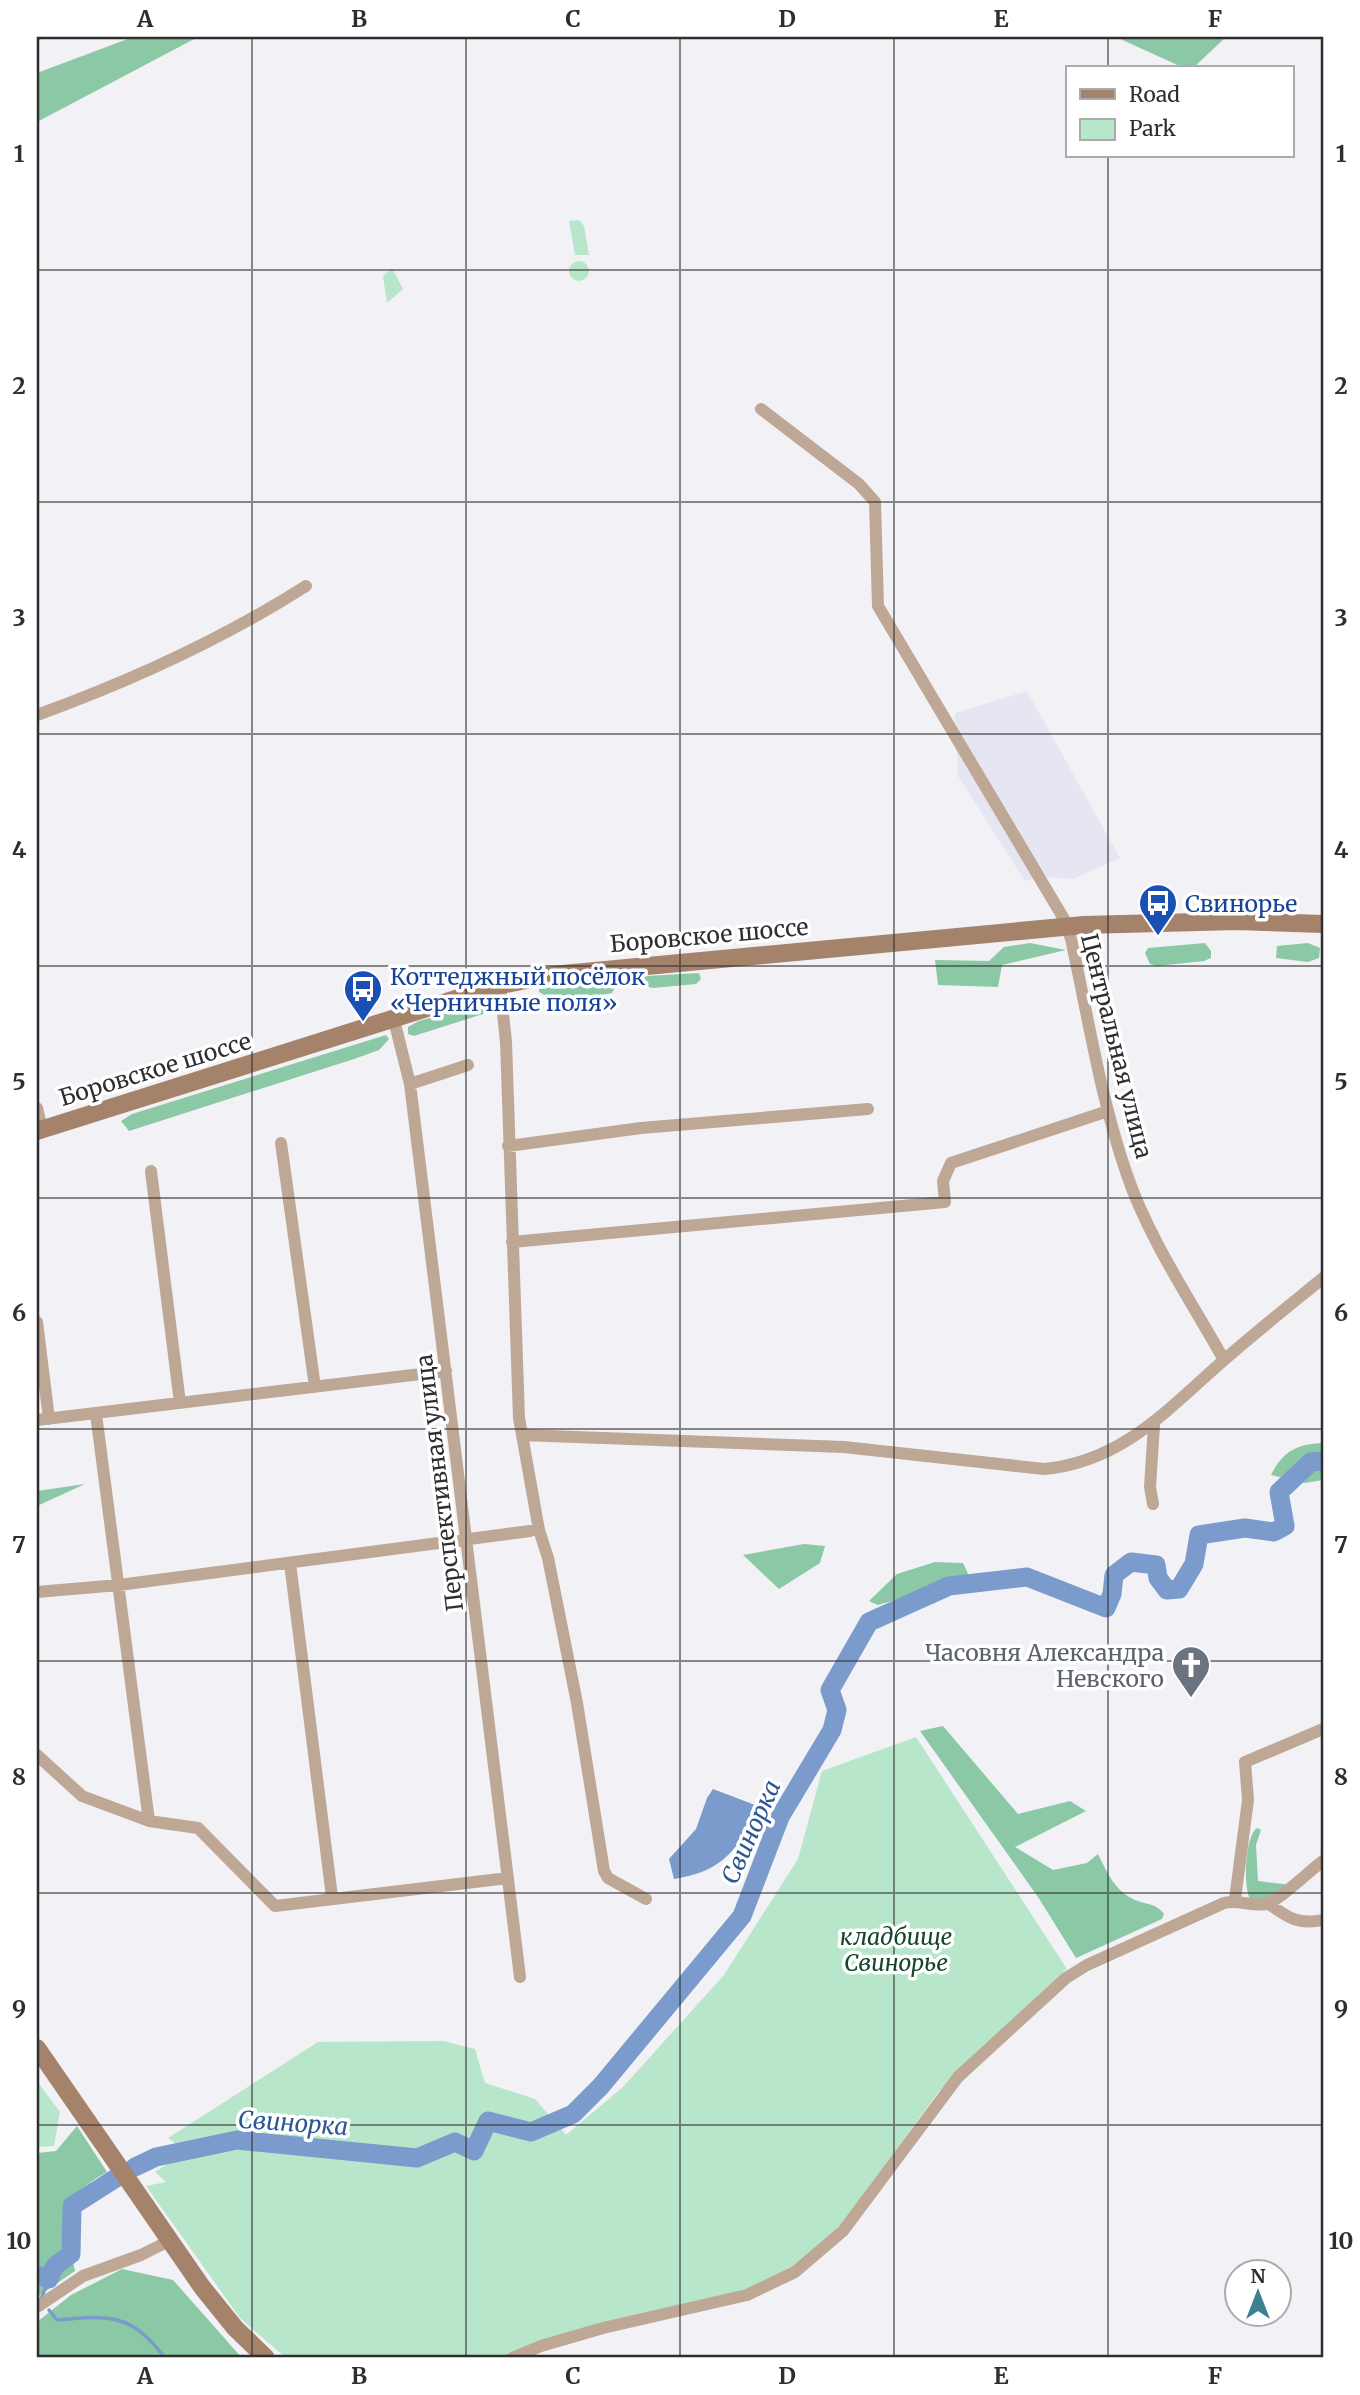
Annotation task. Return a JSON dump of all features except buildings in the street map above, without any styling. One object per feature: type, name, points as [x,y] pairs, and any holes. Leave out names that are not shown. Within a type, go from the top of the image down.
[{"type":"main road","name":"Боровское шоссе","points":[[40,1130],[500,985],[576,972],[1066,927],[1221,921],[1323,924]]},
{"type":"main road","points":[[37,2048],[169,2241],[218,2307],[267,2358]]},
{"type":"street","name":"Центральная улица","points":[[761,410],[859,484],[875,502],[878,606],[1066,927],[1071,939],[1108,1111],[1135,1196],[1224,1360]]},
{"type":"street","points":[[37,715],[123,683],[253,620],[306,586]]},
{"type":"street","points":[[500,985],[506,1042],[508,1146],[522,1435],[539,1530],[548,1558],[577,1703],[604,1871],[608,1878],[646,1899]]},
{"type":"street","name":"Перспективная улица","points":[[394,1020],[410,1084],[520,1977]]},
{"type":"street","points":[[410,1084],[468,1065]]},
{"type":"street","points":[[37,1108],[40,1130]]},
{"type":"street","points":[[508,1146],[641,1128],[868,1109]]},
{"type":"street","points":[[512,1242],[946,1202],[943,1181],[951,1163],[1108,1111]]},
{"type":"street","points":[[281,1143],[315,1387]]},
{"type":"street","points":[[151,1171],[180,1403]]},
{"type":"street","points":[[522,1435],[844,1447],[1044,1469],[1074,1465],[1099,1456],[1154,1425],[1224,1360],[1323,1278]]},
{"type":"street","points":[[37,1322],[43,1420],[446,1371]]},
{"type":"street","points":[[96,1413],[149,1821]]},
{"type":"street","points":[[1153,1504],[1150,1487],[1154,1425]]},
{"type":"street","points":[[37,1592],[119,1585],[530,1531]]},
{"type":"street","points":[[290,1563],[332,1897]]},
{"type":"street","points":[[1236,1899],[1248,1800],[1245,1762],[1323,1729]]},
{"type":"street","points":[[37,1755],[82,1796],[149,1821],[198,1828],[275,1906],[332,1897],[509,1878]]},
{"type":"street","points":[[512,2358],[541,2346],[603,2328],[747,2295],[795,2272],[843,2231],[958,2077],[1066,1978],[1087,1965],[1236,1899],[1246,1903],[1269,1903],[1323,1861]]},
{"type":"street","points":[[1269,1903],[1290,1920],[1306,1923],[1323,1920]]},
{"type":"street","points":[[37,2308],[83,2276],[169,2241]]},
{"type":"shaded area","points":[[1027,691],[1120,858],[1073,879],[1047,877],[1025,881],[958,776],[955,713]]},
{"type":"green space","points":[[133,37],[198,37],[37,122],[37,73]]},
{"type":"green space","points":[[1116,37],[1226,37],[1195,66],[1180,66]]},
{"type":"green space","points":[[579,220],[584,226],[589,255],[575,255],[569,221]]},
{"type":"green space","points":[[575,261],[583,261],[589,271],[583,281],[575,281],[569,275],[569,267]]},
{"type":"green space","points":[[392,268],[403,289],[387,303],[383,276]]},
{"type":"green space","points":[[1030,943],[1066,950],[1002,965],[998,987],[938,985],[935,960],[989,961],[1004,947]]},
{"type":"green space","points":[[1205,943],[1211,951],[1211,958],[1204,961],[1157,966],[1150,964],[1145,953],[1148,948]]},
{"type":"green space","points":[[1308,943],[1320,948],[1319,958],[1308,962],[1276,958],[1277,946]]},
{"type":"green space","points":[[699,973],[701,979],[696,984],[653,988],[629,982],[629,977]]},
{"type":"green space","points":[[608,979],[617,984],[612,993],[566,1000],[548,997],[539,992],[539,989]]},
{"type":"green space","points":[[490,1001],[492,1005],[489,1012],[414,1036],[408,1034],[408,1027],[419,1021]]},
{"type":"green space","points":[[386,1035],[389,1039],[379,1050],[354,1059],[129,1131],[121,1121],[132,1114]]},
{"type":"green space","points":[[1323,1443],[1323,1480],[1305,1483],[1271,1475],[1292,1450]]},
{"type":"green space","points":[[85,1484],[37,1506],[37,1491]]},
{"type":"green space","points":[[804,1544],[825,1546],[820,1563],[779,1589],[743,1555]]},
{"type":"green space","points":[[935,1562],[963,1563],[970,1578],[878,1605],[869,1601],[897,1574]]},
{"type":"green space","points":[[943,1726],[1018,1814],[1070,1801],[1086,1811],[1015,1847],[1053,1870],[1087,1863],[1098,1854],[1117,1886],[1135,1900],[1158,1908],[1164,1914],[1162,1919],[1076,1958],[1038,1897],[920,1731]]},
{"type":"green space","name":"кладбище Свинорье","points":[[916,1737],[1067,1969],[939,2091],[838,2229],[792,2267],[752,2288],[500,2358],[286,2358],[240,2318],[146,2186],[166,2182],[155,2172],[186,2151],[168,2138],[318,2042],[443,2041],[475,2049],[485,2083],[535,2099],[566,2135],[623,2087],[724,1975],[798,1859],[822,1771]]},
{"type":"green space","points":[[1257,1828],[1261,1830],[1256,1845],[1258,1881],[1292,1885],[1263,1900],[1250,1899],[1246,1884],[1248,1851]]},
{"type":"green space","points":[[37,2081],[60,2112],[54,2146],[37,2147]]},
{"type":"green space","points":[[77,2126],[107,2172],[79,2192],[67,2213],[68,2238],[75,2271],[37,2297],[37,2153],[56,2151]]},
{"type":"green space","points":[[122,2269],[173,2280],[242,2358],[37,2358],[37,2322],[71,2295]]},
{"type":"water","points":[[713,1789],[755,1805],[756,1814],[733,1850],[714,1866],[674,1879],[669,1859],[696,1829]]},
{"type":"waterway","name":"Свинорка","points":[[135,2167],[156,2157],[237,2140],[417,2158],[455,2142],[474,2151],[488,2121],[531,2132],[573,2114],[601,2086],[742,1916],[780,1817],[832,1730],[837,1710],[830,1690],[869,1622],[949,1586],[1027,1577],[1106,1608],[1112,1594],[1114,1575],[1131,1562],[1156,1565],[1158,1578],[1167,1590],[1179,1589],[1194,1564],[1199,1535],[1245,1528],[1274,1532],[1285,1526],[1279,1492],[1311,1462],[1323,1461]]},
{"type":"waterway","name":"Свинорка","points":[[37,2275],[49,2279],[55,2266],[71,2254],[72,2206],[116,2178]]},
{"type":"waterway","points":[[41,2299],[49,2279]]},
{"type":"waterway","points":[[49,2310],[57,2320],[118,2320],[141,2332],[165,2358]]},
{"type":"railway","points":[[37,39],[42,37]]},
{"type":"place","name":"Свинорье","points":[[1158,937]]},
{"type":"place","name":"Коттеджный посёлок «Черничные поля»","points":[[363,1023]]},
{"type":"place","name":"Часовня Александра Невского","points":[[1191,1699]]}]
